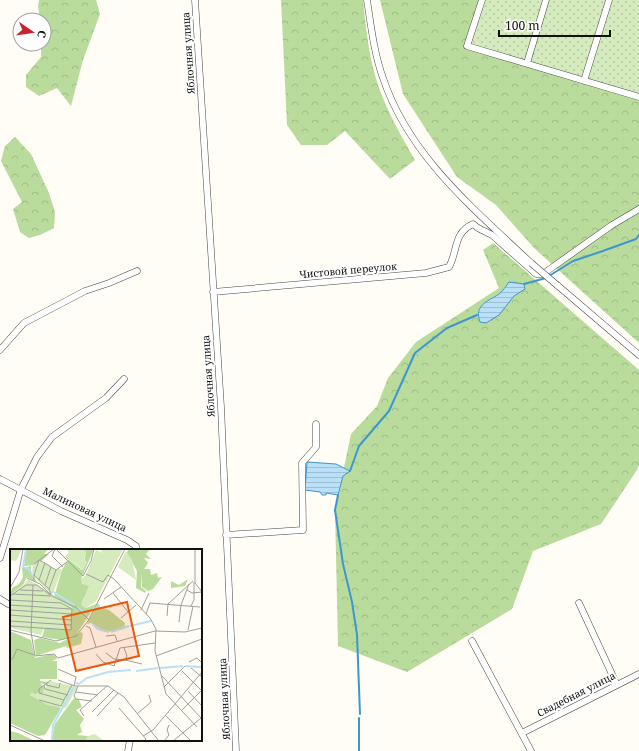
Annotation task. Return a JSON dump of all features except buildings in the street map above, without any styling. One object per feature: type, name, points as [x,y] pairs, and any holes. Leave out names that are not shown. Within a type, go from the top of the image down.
[{"type":"street","name":"Яблочная улица","points":[[194,0],[221,407],[236,751]]},
{"type":"street","points":[[367,0],[382,76],[396,110],[412,138],[440,175],[531,263],[639,354]]},
{"type":"street","points":[[482,0],[467,46],[639,97]]},
{"type":"street","points":[[527,63],[546,0]]},
{"type":"street","points":[[584,81],[609,0]]},
{"type":"street","name":"Чистовой переулок","points":[[213,292],[426,273],[441,270],[449,267],[453,260],[460,234],[465,228],[473,224],[492,235],[536,274],[543,274],[612,225],[639,209]]},
{"type":"street","points":[[0,350],[24,323],[85,291],[137,271]]},
{"type":"street","points":[[0,558],[21,489],[37,457],[52,437],[106,398],[124,379]]},
{"type":"street","points":[[226,535],[303,530],[302,463],[316,446],[316,424]]},
{"type":"street","name":"Малиновая улица","points":[[0,479],[61,511],[127,540],[136,546],[136,549]]},
{"type":"street","points":[[0,599],[10,604]]},
{"type":"street","points":[[579,603],[617,685]]},
{"type":"street","points":[[472,642],[531,751]]},
{"type":"street","name":"Свадебная улица","points":[[522,732],[639,674]]},
{"type":"street","points":[[128,751],[130,741]]},
{"type":"green space","points":[[39,0],[96,0],[100,14],[83,60],[71,106],[57,88],[39,96],[26,87],[26,75],[41,57],[41,52],[52,52],[52,12],[39,12]]},
{"type":"green space","points":[[281,0],[363,0],[370,54],[378,85],[390,114],[415,160],[390,179],[345,131],[327,145],[301,145],[287,125]]},
{"type":"green space","points":[[380,0],[479,0],[639,100],[639,343],[534,248],[496,205],[457,177],[403,94]]},
{"type":"green space","points":[[479,0],[639,0],[639,100],[464,46]]},
{"type":"green space","points":[[15,137],[31,154],[49,193],[55,212],[54,228],[40,235],[29,238],[20,232],[13,209],[22,202],[1,161],[5,146]]},
{"type":"green space","points":[[493,243],[639,370],[639,465],[601,524],[533,551],[512,609],[407,672],[338,646],[335,510],[351,434],[377,406],[388,378],[416,342],[499,288],[483,250]]},
{"type":"water","points":[[509,282],[524,284],[525,289],[514,296],[499,315],[486,323],[480,322],[480,308],[500,293]]},
{"type":"water","points":[[307,462],[336,464],[350,471],[343,476],[338,495],[326,493],[326,495],[322,495],[320,492],[305,490]]},
{"type":"waterway","points":[[549,276],[573,261],[636,239],[639,235]]},
{"type":"waterway","points":[[524,284],[546,278]]},
{"type":"waterway","points":[[350,471],[359,446],[389,411],[415,353],[447,328],[477,315]]},
{"type":"waterway","points":[[338,495],[335,510],[343,564],[352,602],[357,635],[360,714]]},
{"type":"waterway","points":[[359,718],[359,751]]}]
